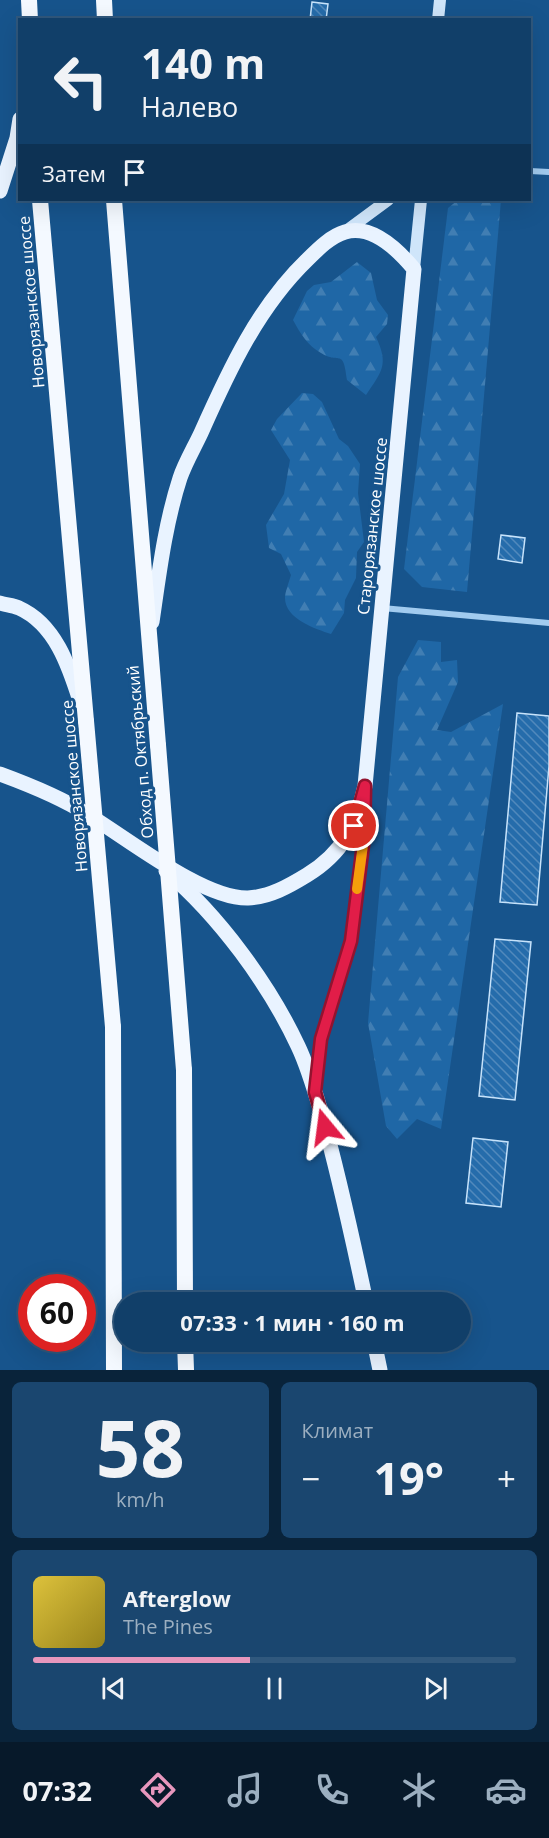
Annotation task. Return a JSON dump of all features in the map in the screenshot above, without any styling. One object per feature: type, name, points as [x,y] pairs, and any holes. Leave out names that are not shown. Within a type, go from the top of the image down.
[{"type":"highway","points":[[29,0],[30,18]]},
{"type":"highway","points":[[104,0],[105,18]]},
{"type":"highway","name":"Новорязанское шоссе","points":[[40,201],[113,1027],[114,1370]]},
{"type":"highway","name":"Обход п. Октябрьский","points":[[114,201],[184,1070],[184,1292]]},
{"type":"highway","points":[[185,1352],[186,1370]]},
{"type":"main road","points":[[438,18],[440,0]]},
{"type":"main road","points":[[0,191],[18,132]]},
{"type":"main road","points":[[149,643],[162,555],[180,478],[228,374],[255,325],[291,275],[320,248],[387,201]]},
{"type":"main road","points":[[414,269],[421,201]]},
{"type":"main road","points":[[346,231],[375,236],[387,242],[414,269]]},
{"type":"main road","name":"Старорязанское шоссе","points":[[139,848],[197,883],[216,891],[234,897],[261,896],[290,885],[331,857],[354,826],[365,786],[414,269]]},
{"type":"main road","points":[[0,603],[18,607],[39,620],[57,642],[74,680],[86,721]]},
{"type":"main road","points":[[0,774],[34,786],[87,814],[139,848],[172,876],[201,906],[258,976],[299,1047],[315,1092],[336,1163],[364,1292]]},
{"type":"main road","points":[[315,1092],[321,1039],[351,941],[364,837],[365,786]]},
{"type":"main road","points":[[376,1352],[380,1370]]},
{"type":"street","points":[[531,171],[549,172]]},
{"type":"street","points":[[382,608],[549,623]]},
{"type":"green space","points":[[457,201],[501,201],[467,592],[422,587],[404,569],[448,208]]},
{"type":"green space","points":[[357,262],[371,273],[377,300],[388,315],[387,324],[376,337],[382,354],[382,367],[366,395],[347,380],[342,360],[327,356],[312,347],[293,320],[307,291],[314,285],[331,282]]},
{"type":"green space","points":[[302,393],[313,394],[322,402],[339,439],[348,446],[360,464],[358,493],[364,542],[357,552],[356,578],[345,600],[344,613],[331,634],[302,622],[290,612],[285,598],[291,575],[281,554],[269,548],[266,525],[284,494],[290,460],[271,430],[277,419]]},
{"type":"green space","points":[[418,640],[441,642],[441,662],[457,660],[458,682],[437,730],[451,732],[503,704],[441,1129],[417,1119],[397,1139],[386,1126],[368,1023],[398,677]]},
{"type":"building","points":[[312,2],[328,4],[326,18],[310,18]]},
{"type":"building","points":[[501,535],[525,538],[522,563],[498,559]]},
{"type":"building","points":[[517,713],[549,716],[549,766],[537,905],[500,902]]},
{"type":"building","points":[[495,939],[531,942],[515,1100],[479,1096]]},
{"type":"building","points":[[473,1138],[508,1142],[501,1207],[466,1203]]},
{"type":"slow traffic","points":[[357,889],[364,837],[364,811]]},
{"type":"route","points":[[325,1127],[315,1092],[321,1039],[351,941],[364,837],[365,786],[354,826]]}]
